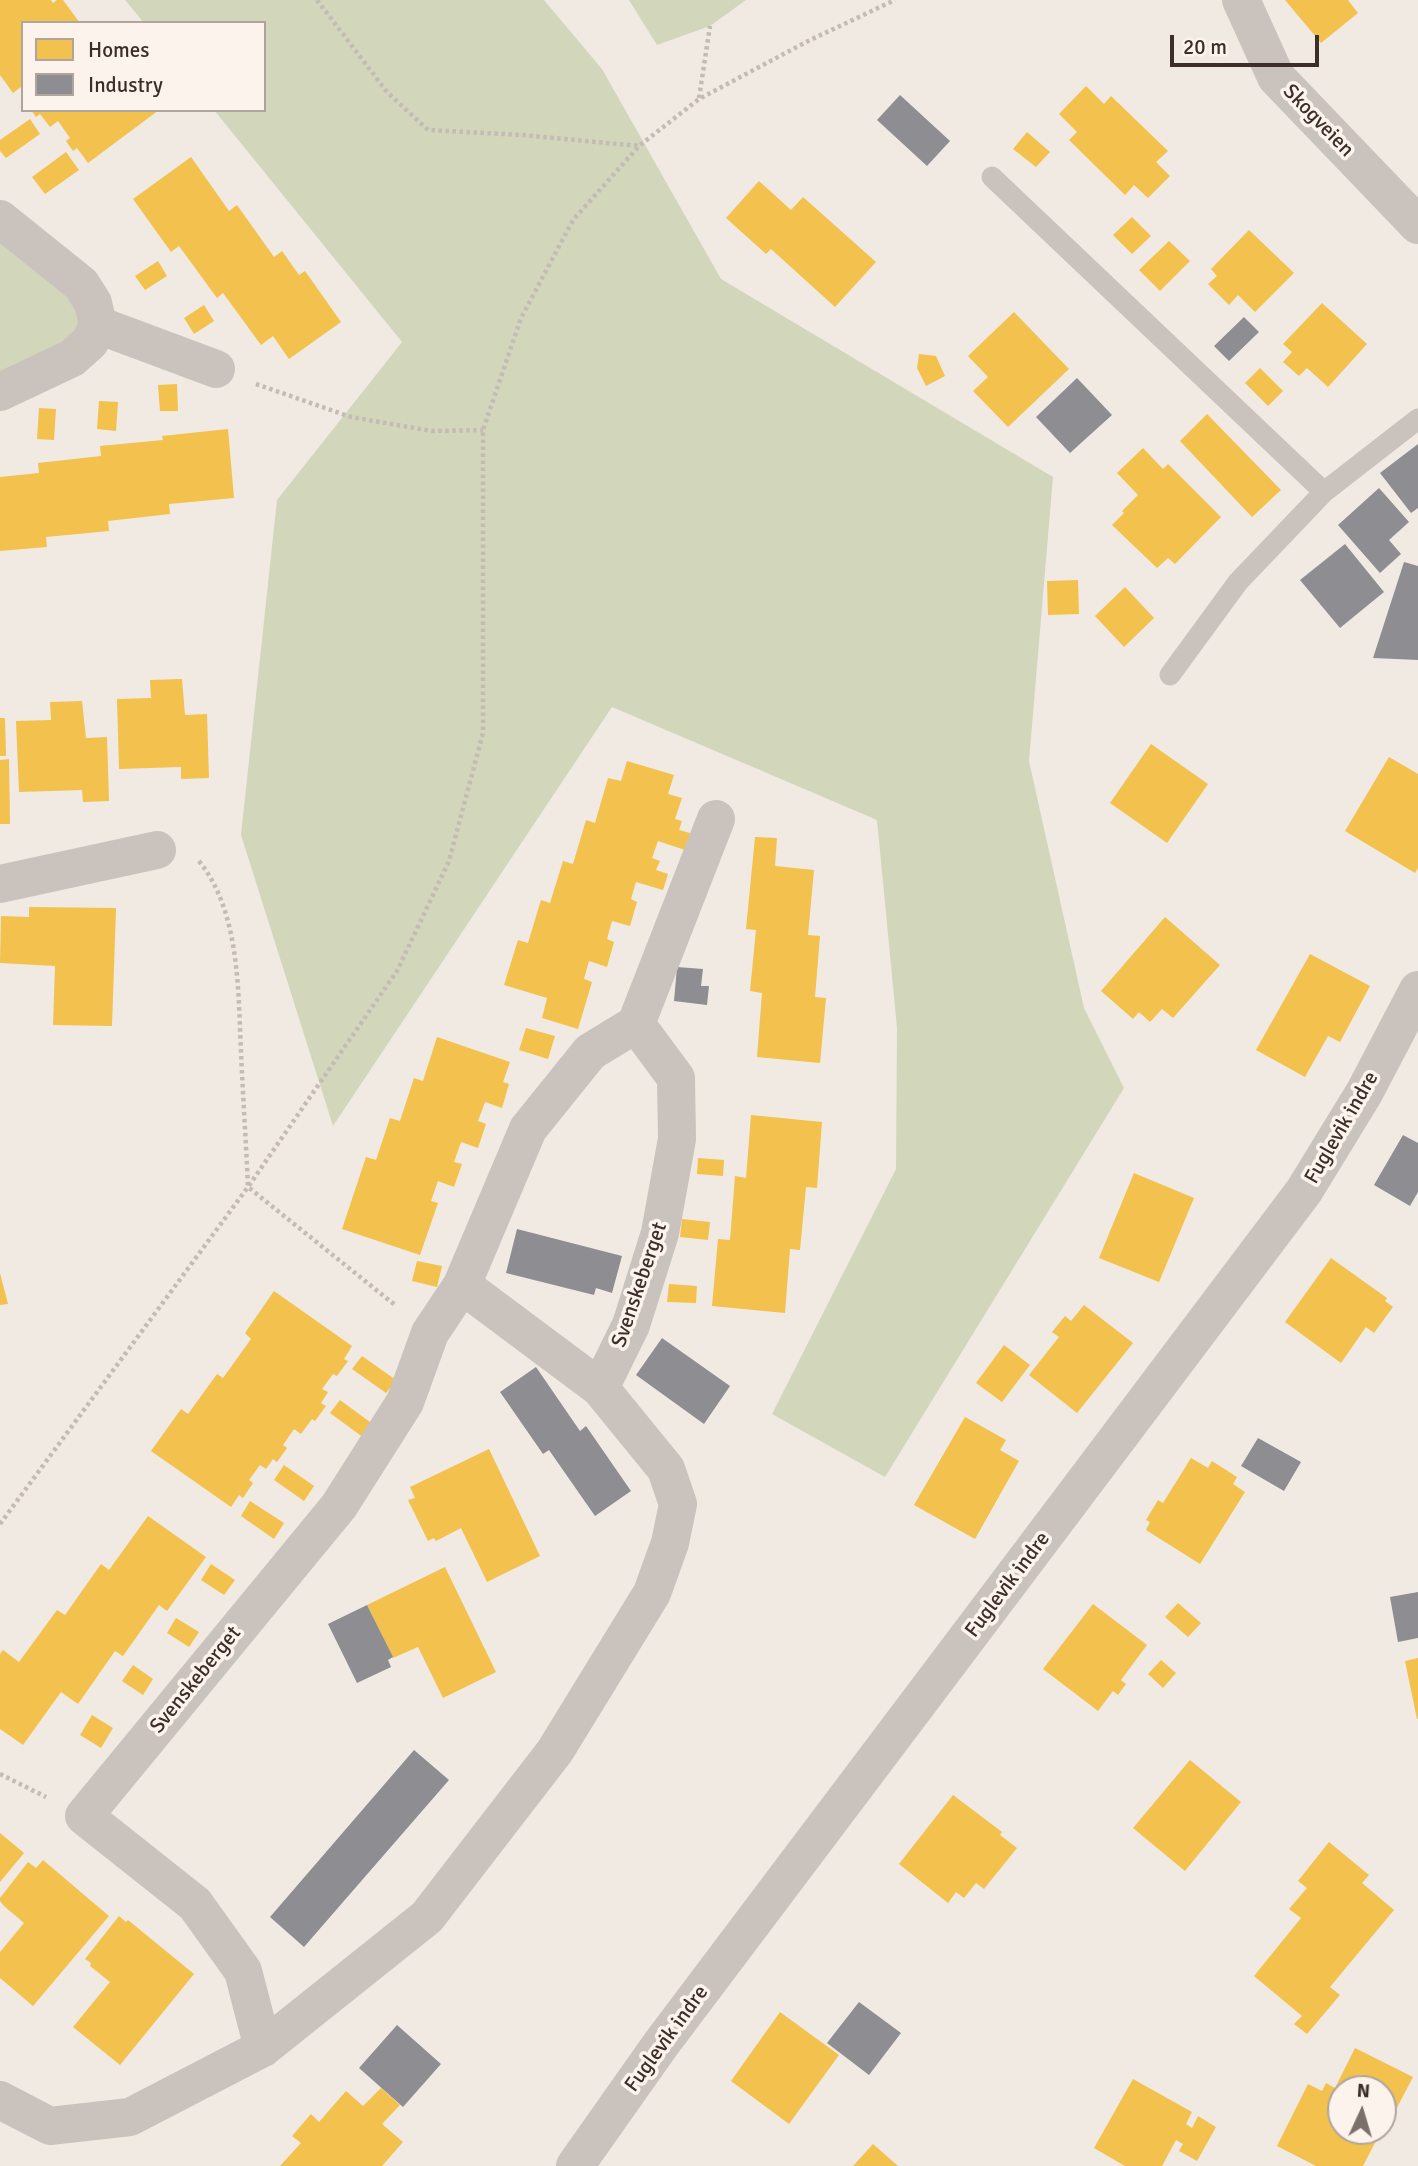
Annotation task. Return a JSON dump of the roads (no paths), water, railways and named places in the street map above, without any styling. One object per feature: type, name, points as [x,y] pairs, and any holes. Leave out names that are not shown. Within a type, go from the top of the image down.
[{"type":"street","name":"Skogveien","points":[[1241,0],[1276,77],[1418,225]]},
{"type":"street","points":[[0,219],[81,284],[93,303],[98,325],[90,342],[72,358],[0,392]]},
{"type":"street","points":[[98,325],[216,369]]},
{"type":"street","points":[[636,1024],[716,819]]},
{"type":"street","points":[[0,884],[157,850]]},
{"type":"street","name":"Fuglevik indre","points":[[575,2166],[662,2044],[1304,1191],[1364,1093],[1418,990]]},
{"type":"street","name":"Svenskeberget","points":[[262,2048],[243,1971],[195,1904],[84,1816],[339,1506],[405,1402],[430,1333],[462,1285],[528,1129],[590,1052],[636,1024],[676,1078],[677,1139],[660,1233],[631,1325],[600,1388]]},
{"type":"street","points":[[0,2100],[50,2126],[131,2117],[262,2048],[427,1917],[555,1751],[652,1593],[670,1543],[678,1504],[666,1469],[600,1388],[462,1285]]},
{"type":"lane","points":[[992,177],[1324,492]]},
{"type":"lane","points":[[1170,675],[1238,582],[1324,492],[1418,419]]}]
